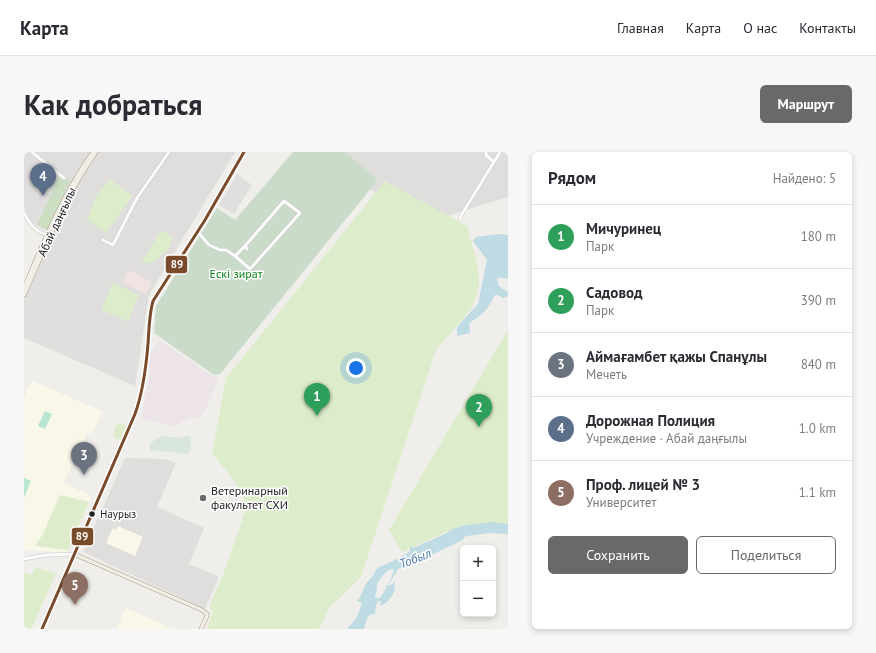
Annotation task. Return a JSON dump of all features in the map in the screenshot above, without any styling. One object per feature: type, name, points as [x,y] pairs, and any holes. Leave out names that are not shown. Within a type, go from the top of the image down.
[{"type":"main road","name":"Абай даңғылы","points":[[24,295],[72,183],[93,152]]},
{"type":"main road","name":"Абай даңғылы","points":[[24,288],[74,184],[96,152]]},
{"type":"main road","points":[[42,629],[132,425],[141,397],[150,313],[153,301],[198,232],[244,152]]},
{"type":"main road","points":[[74,554],[202,610],[207,614],[207,616],[201,629]]},
{"type":"street","points":[[32,152],[64,178]]},
{"type":"street","points":[[103,240],[113,245],[137,198],[169,152]]},
{"type":"street","points":[[486,152],[486,154],[494,162]]},
{"type":"street","points":[[460,218],[500,152]]},
{"type":"street","points":[[198,232],[209,245],[220,250],[226,250],[250,269],[300,213],[284,201],[246,248],[235,256]]},
{"type":"street","points":[[24,213],[31,226],[38,232],[49,235]]},
{"type":"street","points":[[24,559],[46,555],[74,554]]},
{"type":"shaded area","points":[[24,152],[235,152],[149,295],[135,386],[24,338],[24,299],[53,234],[38,227],[28,216],[24,208]]},
{"type":"shaded area","points":[[304,152],[508,152],[508,197],[427,222]]},
{"type":"shaded area","points":[[237,174],[252,185],[234,214],[219,205]]},
{"type":"shaded area","points":[[37,206],[44,210],[36,225],[32,223],[30,219]]},
{"type":"shaded area","points":[[128,270],[152,282],[146,294],[123,283]]},
{"type":"shaded area","points":[[37,274],[55,282],[53,288],[41,283],[29,307],[24,304]]},
{"type":"shaded area","points":[[55,296],[62,299],[54,317],[47,314]]},
{"type":"shaded area","points":[[159,340],[218,380],[205,411],[199,417],[190,418],[174,426],[141,419],[151,369],[148,368],[150,354]]},
{"type":"shaded area","points":[[32,381],[102,411],[92,435],[87,433],[64,483],[92,496],[66,553],[24,550],[24,397]]},
{"type":"shaded area","points":[[188,435],[191,438],[191,451],[187,454],[150,450],[150,443],[162,436],[181,438]]},
{"type":"shaded area","points":[[125,458],[165,459],[176,463],[157,507],[204,528],[189,564],[219,577],[205,609],[83,552]]},
{"type":"shaded area","points":[[118,526],[143,537],[135,556],[106,543],[113,528],[116,530]]},
{"type":"shaded area","points":[[126,608],[173,629],[116,629]]},
{"type":"green space","name":"Ескі зират","points":[[293,152],[345,152],[373,175],[377,181],[220,374],[214,375],[154,333],[156,306],[217,208],[235,220]]},
{"type":"green space","points":[[59,177],[65,181],[69,178],[71,179],[47,230],[37,225]]},
{"type":"green space","points":[[110,179],[132,196],[106,233],[87,220],[96,196]]},
{"type":"green space","points":[[385,181],[467,226],[478,266],[479,286],[472,308],[436,350],[361,577],[330,607],[319,629],[207,629],[213,612],[209,607],[223,575],[247,506],[233,479],[212,453],[226,378]]},
{"type":"green space","points":[[160,232],[164,232],[173,237],[168,250],[150,264],[147,262],[145,263],[142,261]]},
{"type":"green space","points":[[113,283],[139,295],[128,321],[101,310]]},
{"type":"green space","points":[[508,330],[508,525],[459,526],[402,552],[389,530]]},
{"type":"green space","points":[[45,411],[52,414],[45,429],[38,426]]},
{"type":"green space","points":[[121,423],[127,428],[123,438],[117,439],[113,436],[116,425]]},
{"type":"green space","points":[[24,478],[31,481],[24,498]]},
{"type":"green space","points":[[60,495],[89,502],[68,550],[35,546],[43,534]]},
{"type":"green space","points":[[35,567],[56,574],[31,629],[24,628],[24,572],[32,575]]},
{"type":"water","points":[[499,234],[508,235],[508,279],[500,277],[497,279],[499,286],[508,292],[508,296],[503,298],[495,295],[485,311],[469,323],[470,333],[457,336],[457,327],[478,304],[487,260],[473,241],[476,237]]},
{"type":"water","points":[[493,522],[508,524],[508,534],[489,533],[467,536],[439,547],[412,566],[411,563],[403,568],[399,568],[388,585],[391,585],[395,581],[395,590],[389,600],[380,606],[381,601],[378,601],[375,614],[371,614],[367,618],[364,629],[347,629],[357,617],[362,603],[357,601],[376,569],[406,554],[410,551],[410,546],[413,548],[456,528]],"holes":[[[391,569],[394,570],[380,598],[376,598],[377,583],[386,572]]]},
{"type":"waterway","name":"Тобыл","points":[[427,555],[462,538]]},
{"type":"transit line","name":"89","points":[[42,629],[135,414],[144,380],[153,301],[205,220],[244,152]]},
{"type":"place","name":"Дорожная Полиция","points":[[43,196]]},
{"type":"place","name":"Мичуринец","points":[[317,416]]},
{"type":"place","name":"Садовод","points":[[479,427]]},
{"type":"place","name":"Аймағамбет қажы Спанұлы","points":[[84,475]]},
{"type":"place","name":"Ветеринарный факультет СХИ","points":[[203,498]]},
{"type":"place","name":"Наурыз","points":[[92,514]]},
{"type":"place","name":"Проф. лицей № 3","points":[[75,605]]}]
